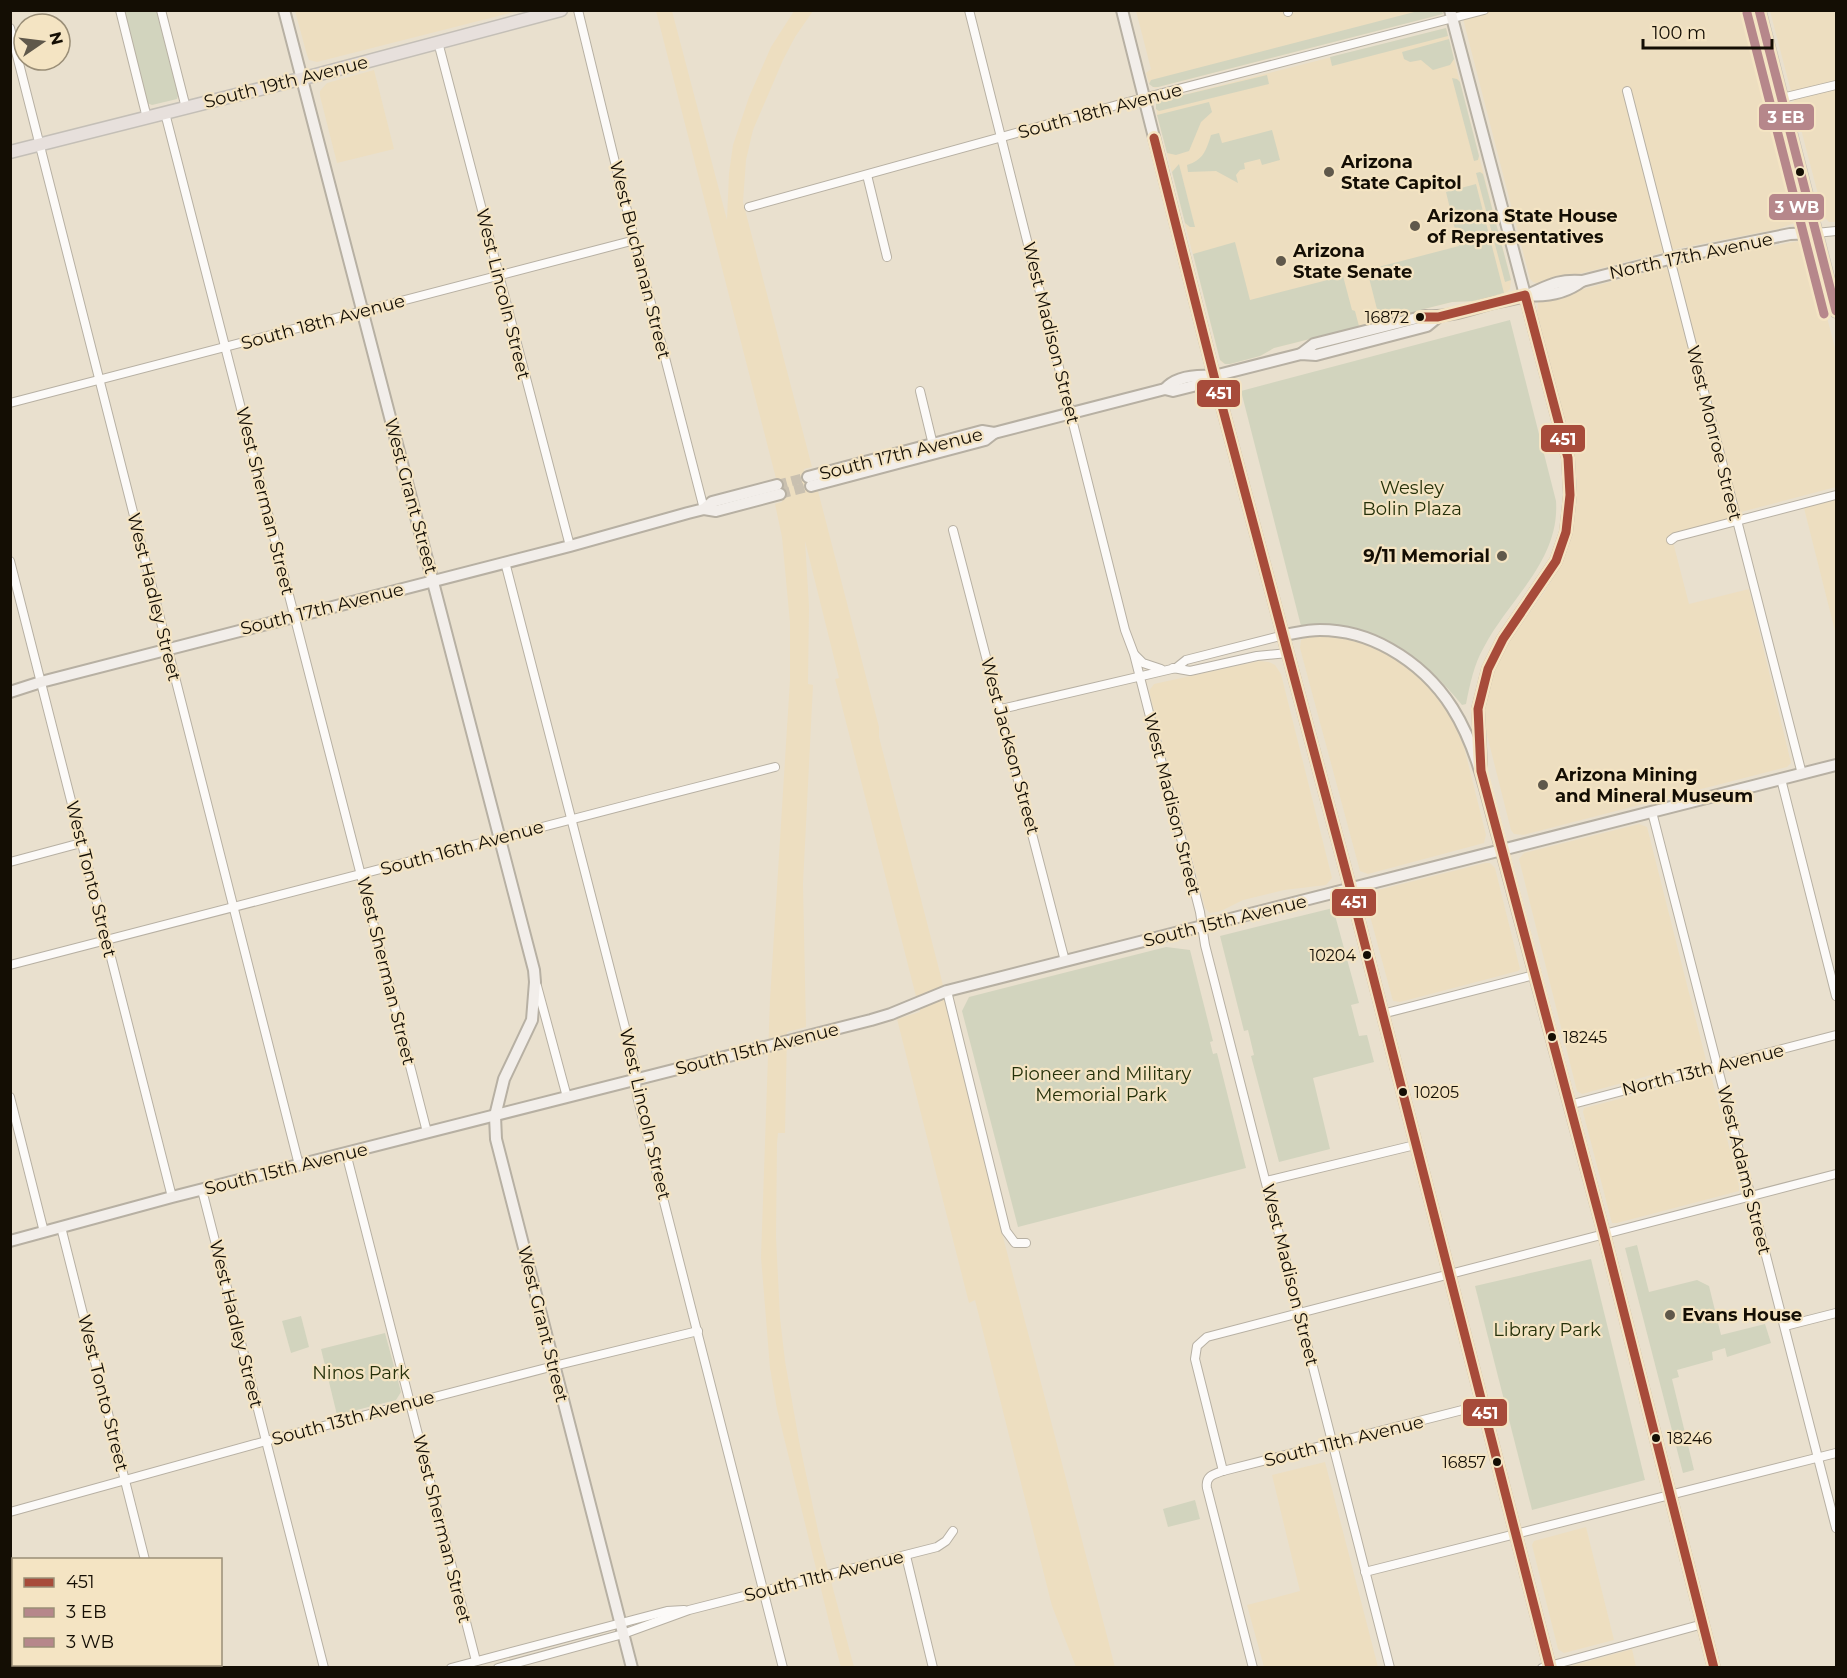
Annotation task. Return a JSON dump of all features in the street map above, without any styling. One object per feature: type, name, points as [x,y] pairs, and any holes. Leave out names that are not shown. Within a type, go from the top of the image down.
[{"type":"main road","name":"West Grant Street","points":[[284,10],[535,982],[532,1020],[504,1079],[495,1116],[496,1139],[632,1668]]},
{"type":"main road","name":"South 19th Avenue","points":[[10,152],[301,79],[561,10]]},
{"type":"main road","points":[[1122,10],[1214,376],[1284,635],[1516,1535],[1547,1667]]},
{"type":"main road","points":[[1759,10],[1836,311]]},
{"type":"main road","points":[[1451,15],[1568,458],[1570,495],[1566,531],[1556,561],[1503,639],[1488,669],[1478,709],[1481,771]]},
{"type":"main road","name":"North 17th Avenue","points":[[1438,317],[1525,296],[1542,296],[1571,289],[1582,281],[1669,259],[1790,234],[1816,233]]},
{"type":"main road","name":"South 17th Avenue","points":[[810,481],[934,448],[982,430],[994,433],[1165,388],[1171,382],[1198,375],[1214,376],[1301,354],[1316,355],[1418,329],[1427,326],[1438,317]]},
{"type":"main road","name":"South 17th Avenue","points":[[10,690],[570,546],[704,509],[712,502],[779,489]]},
{"type":"main road","points":[[1284,635],[1308,631],[1336,631],[1376,641],[1414,663],[1443,692],[1465,731],[1481,771],[1604,1234],[1714,1668]]},
{"type":"main road","name":"South 15th Avenue","points":[[10,1241],[172,1197],[871,1020],[947,991],[1836,765]]},
{"type":"street","points":[[120,10],[147,118]]},
{"type":"street","points":[[161,10],[186,108]]},
{"type":"street","name":"West Buchanan Street","points":[[578,10],[704,509]]},
{"type":"street","name":"West Madison Street","points":[[969,10],[1125,630],[1134,654],[1200,912],[1390,1668]]},
{"type":"street","name":"South 18th Avenue","points":[[749,207],[1451,15],[1484,10]]},
{"type":"street","name":"West Hadley Street","points":[[10,28],[299,1166]]},
{"type":"street","name":"West Lincoln Street","points":[[438,42],[570,546]]},
{"type":"street","points":[[1782,98],[1836,85]]},
{"type":"street","name":"West Monroe Street","points":[[1627,91],[1802,774]]},
{"type":"street","name":"West Sherman Street","points":[[165,113],[427,1132]]},
{"type":"street","points":[[867,175],[887,257]]},
{"type":"street","name":"North 17th Avenue","points":[[1816,233],[1836,231]]},
{"type":"street","name":"South 18th Avenue","points":[[10,403],[635,240]]},
{"type":"street","points":[[920,391],[934,448]]},
{"type":"street","points":[[1671,540],[1675,537],[1836,495]]},
{"type":"street","name":"West Jackson Street","points":[[953,530],[1065,961]]},
{"type":"street","name":"West Tonto Street","points":[[10,561],[172,1197]]},
{"type":"street","name":"West Lincoln Street","points":[[505,562],[635,1066],[637,1096],[783,1668]]},
{"type":"street","points":[[1001,709],[1176,668],[1186,660],[1284,635]]},
{"type":"street","points":[[1134,654],[1143,663],[1152,667],[1190,671],[1257,656],[1288,653]]},
{"type":"street","name":"South 16th Avenue","points":[[10,965],[235,909],[571,819],[775,768]]},
{"type":"street","points":[[1781,779],[1836,996]]},
{"type":"street","name":"West Adams Street","points":[[1652,812],[1836,1528]]},
{"type":"street","points":[[10,862],[81,843]]},
{"type":"street","points":[[1382,1014],[1534,975]]},
{"type":"street","name":"West Grant Street","points":[[535,982],[567,1097]]},
{"type":"street","points":[[947,991],[1006,1231],[1015,1243],[1026,1243]]},
{"type":"street","name":"North 13th Avenue","points":[[1569,1105],[1836,1035]]},
{"type":"street","points":[[10,1097],[44,1232]]},
{"type":"street","points":[[1266,1181],[1415,1145]]},
{"type":"street","name":"West Sherman Street","points":[[346,1153],[476,1661]]},
{"type":"street","points":[[1223,1471],[1196,1359],[1197,1346],[1208,1337],[1836,1174]]},
{"type":"street","name":"West Hadley Street","points":[[202,1190],[324,1668]]},
{"type":"street","name":"West Tonto Street","points":[[61,1227],[144,1558]]},
{"type":"street","points":[[1785,1326],[1836,1313]]},
{"type":"street","name":"South 13th Avenue","points":[[10,1512],[266,1441],[698,1331]]},
{"type":"street","name":"South 11th Avenue","points":[[1253,1668],[1207,1488],[1207,1479],[1223,1471],[1482,1405]]},
{"type":"street","points":[[1365,1572],[1836,1453]]},
{"type":"street","name":"South 11th Avenue","points":[[498,1668],[689,1610],[937,1547],[946,1541],[953,1531]]},
{"type":"street","points":[[906,1556],[933,1668]]},
{"type":"street","points":[[1547,1667],[1702,1624]]},
{"type":"street","name":"South 11th Avenue","points":[[452,1668],[621,1629]]},
{"type":"shaded area","points":[[295,10],[518,11],[317,62],[309,60]]},
{"type":"shaded area","points":[[1442,10],[1443,14],[1155,88],[1149,83],[1146,73],[1151,69],[1136,11]]},
{"type":"shaded area","points":[[656,11],[672,11],[727,220],[733,145],[749,97],[771,47],[794,11],[813,11],[783,60],[753,130],[746,160],[743,202],[812,467],[804,469],[811,493],[818,491],[879,727],[879,737],[940,973],[1002,1233],[1115,1667],[1076,1667],[1052,1606],[975,1300],[969,1303],[897,1019],[920,1012],[835,679],[839,678],[805,541],[809,606],[808,684],[813,685],[803,884],[806,1027],[787,1032],[785,1133],[778,1133],[777,1143],[776,1237],[780,1318],[799,1441],[820,1540],[854,1667],[841,1667],[777,1409],[770,1368],[761,1257],[770,999],[790,680],[790,623],[782,537],[775,504],[782,502]]},
{"type":"shaded area","points":[[1461,11],[1746,11],[1800,214],[1799,219],[1797,222],[1778,229],[1680,248],[1540,284],[1533,282],[1530,279]]},
{"type":"shaded area","points":[[1770,11],[1836,11],[1836,222],[1829,222],[1824,217]]},
{"type":"shaded area","points":[[1446,28],[1511,280],[1510,289],[1507,292],[1475,301],[1452,302],[1424,309],[1408,318],[1350,329],[1274,348],[1260,356],[1230,364],[1223,363],[1220,360],[1156,104],[1159,101]]},
{"type":"shaded area","points":[[374,70],[394,149],[337,163],[320,91],[327,83]]},
{"type":"shaded area","points":[[1799,241],[1808,245],[1836,352],[1836,487],[1730,515],[1732,526],[1673,542],[1689,604],[1749,589],[1791,763],[1787,767],[1523,835],[1514,834],[1511,830],[1486,731],[1485,711],[1489,688],[1497,665],[1509,642],[1548,587],[1561,563],[1571,539],[1577,487],[1575,459],[1537,313],[1538,303],[1541,300],[1675,265]]},
{"type":"shaded area","points":[[1836,499],[1836,635],[1804,508]]},
{"type":"shaded area","points":[[1311,635],[1338,637],[1371,645],[1399,659],[1433,689],[1448,710],[1464,747],[1486,835],[1484,843],[1368,874],[1360,871],[1300,648],[1301,640]]},
{"type":"shaded area","points":[[1259,661],[1275,665],[1281,674],[1332,878],[1326,885],[1284,890],[1243,900],[1221,911],[1210,913],[1205,908],[1149,691],[1154,684]]},
{"type":"shaded area","points":[[1639,824],[1647,827],[1706,1060],[1582,1094],[1577,1091],[1519,859],[1524,853]]},
{"type":"shaded area","points":[[1490,863],[1495,868],[1520,969],[1400,1002],[1393,1001],[1366,896],[1370,892]]},
{"type":"shaded area","points":[[1709,1076],[1712,1079],[1739,1191],[1612,1223],[1583,1112],[1584,1108]]},
{"type":"shaded area","points":[[1325,1462],[1378,1667],[1264,1667],[1247,1605],[1300,1591],[1272,1475]]},
{"type":"shaded area","points":[[1586,1527],[1614,1640],[1564,1653],[1558,1649],[1532,1545],[1534,1541]]},
{"type":"shaded area","points":[[1632,1649],[1636,1667],[1567,1667]]},
{"type":"green space","points":[[1422,10],[1442,11],[1443,14],[1158,87],[1149,84],[1151,80]]},
{"type":"green space","points":[[124,11],[159,11],[179,93],[177,99],[152,105],[147,103]]},
{"type":"green space","points":[[1446,28],[1448,36],[1332,66],[1330,57]]},
{"type":"green space","points":[[1449,39],[1454,59],[1450,65],[1433,70],[1421,60],[1410,62],[1404,59],[1402,52]]},
{"type":"green space","points":[[1267,75],[1269,84],[1159,111],[1156,109],[1159,101]]},
{"type":"green space","points":[[1452,78],[1460,82],[1479,156],[1478,160],[1474,161]]},
{"type":"green space","points":[[1209,102],[1212,112],[1201,122],[1189,151],[1176,155],[1167,153],[1157,115]]},
{"type":"green space","points":[[1272,130],[1280,160],[1262,165],[1260,159],[1244,163],[1245,169],[1240,170],[1236,175],[1238,183],[1216,171],[1188,172],[1187,165],[1203,154],[1211,135],[1219,133],[1222,143]]},
{"type":"green space","points":[[1179,164],[1195,227],[1190,227],[1185,223],[1172,172]]},
{"type":"green space","points":[[1476,173],[1483,174],[1511,280],[1505,282]]},
{"type":"green space","points":[[1476,184],[1504,293],[1475,301],[1452,302],[1424,309],[1408,318],[1379,325],[1367,270],[1459,246],[1446,192]]},
{"type":"green space","points":[[1235,242],[1250,300],[1343,276],[1360,330],[1350,329],[1274,348],[1260,356],[1225,364],[1220,360],[1193,254]]},
{"type":"green space","name":"Wesley Bolin Plaza","points":[[1510,320],[1556,501],[1555,523],[1542,561],[1494,629],[1481,654],[1473,674],[1466,704],[1462,705],[1429,669],[1392,643],[1350,628],[1327,625],[1301,626],[1241,391]]},
{"type":"green space","points":[[1333,908],[1359,1003],[1351,1005],[1359,1036],[1367,1035],[1374,1062],[1313,1078],[1330,1149],[1279,1162],[1251,1056],[1254,1055],[1248,1030],[1244,1031],[1220,936]]},
{"type":"green space","name":"Pioneer and Military Memorial Park","points":[[1166,947],[1190,950],[1213,1041],[1210,1042],[1213,1054],[1217,1053],[1246,1168],[1018,1227],[962,1011],[969,997]]},
{"type":"green space","points":[[1637,1245],[1649,1292],[1697,1280],[1709,1286],[1721,1335],[1765,1324],[1771,1343],[1727,1357],[1725,1348],[1712,1352],[1713,1360],[1677,1370],[1679,1377],[1672,1379],[1694,1470],[1683,1473],[1625,1248]]},
{"type":"green space","name":"Library Park","points":[[1591,1259],[1645,1480],[1532,1510],[1475,1286]]},
{"type":"green space","points":[[301,1316],[309,1347],[291,1353],[282,1321]]},
{"type":"green space","name":"Ninos Park","points":[[385,1333],[401,1392],[396,1400],[337,1415],[321,1349]]},
{"type":"green space","points":[[1195,1500],[1200,1519],[1168,1527],[1163,1509]]},
{"type":"tunnel","points":[[777,485],[808,477]]},
{"type":"tunnel","points":[[780,494],[811,486]]},
{"type":"transit line","points":[[1759,10],[1836,311]]},
{"type":"transit line","points":[[1747,13],[1824,314]]},
{"type":"transit line","name":"451","points":[[1154,138],[1214,376],[1354,902],[1550,1668]]},
{"type":"transit line","name":"451","points":[[1420,317],[1438,317],[1525,295],[1568,458],[1570,495],[1566,532],[1556,561],[1503,639],[1488,669],[1478,709],[1481,771],[1604,1234],[1714,1668]]},
{"type":"place","name":"Arizona State Capitol","points":[[1329,172]]},
{"type":"place","name":"Arizona State House of Representatives","points":[[1415,226]]},
{"type":"place","name":"Arizona State Senate","points":[[1281,261]]},
{"type":"place","name":"16872","points":[[1420,317]]},
{"type":"place","name":"9/11 Memorial","points":[[1502,556]]},
{"type":"place","name":"Arizona Mining and Mineral Museum","points":[[1543,785]]},
{"type":"place","name":"10204","points":[[1367,955]]},
{"type":"place","name":"18245","points":[[1552,1037]]},
{"type":"place","name":"10205","points":[[1403,1092]]},
{"type":"place","name":"Evans House","points":[[1670,1315]]},
{"type":"place","name":"18246","points":[[1656,1438]]},
{"type":"place","name":"16857","points":[[1497,1462]]}]
